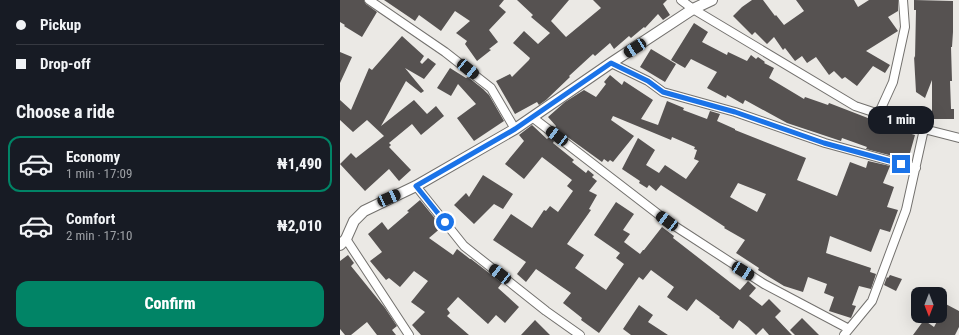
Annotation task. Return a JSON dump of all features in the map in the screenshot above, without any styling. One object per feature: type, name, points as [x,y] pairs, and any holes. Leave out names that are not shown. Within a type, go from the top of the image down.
[{"type":"street","points":[[368,0],[445,52],[491,88],[515,129]]},
{"type":"street","points":[[681,0],[693,9],[855,106],[878,115],[959,138]]},
{"type":"street","points":[[409,335],[343,242],[354,221],[364,211],[416,186],[515,129],[693,9],[712,0]]},
{"type":"street","points":[[878,115],[893,82],[905,27],[903,0]]},
{"type":"street","points":[[611,63],[648,81],[663,92],[735,112],[824,143],[916,168]]},
{"type":"street","points":[[532,117],[667,221],[764,284],[846,332],[872,301],[906,210],[924,129]]},
{"type":"street","points":[[416,186],[464,246],[546,311],[580,335]]},
{"type":"building","points":[[340,0],[364,0],[366,4],[377,12],[362,37],[340,22]]},
{"type":"building","points":[[384,0],[504,0],[499,6],[506,12],[489,30],[498,42],[489,49],[491,50],[477,61],[465,44],[467,41],[456,33],[470,21],[455,11],[441,31],[419,15],[415,21]]},
{"type":"building","points":[[517,0],[569,0],[551,21],[566,37],[601,8],[593,0],[667,0],[663,4],[670,15],[663,20],[658,14],[645,28],[644,27],[631,38],[629,36],[614,49],[610,43],[595,56],[593,54],[546,100],[539,105],[537,102],[515,114],[496,81],[510,74],[512,77],[529,60],[530,58],[513,43],[524,31],[538,44],[550,33],[531,17],[533,15]]},
{"type":"building","points":[[752,0],[763,0],[784,25],[804,11],[796,0],[854,0],[858,7],[869,0],[898,0],[898,11],[888,17],[898,31],[866,51],[890,65],[885,73],[873,66],[857,86],[845,77],[842,79],[834,71],[829,75],[816,57],[807,63],[802,56],[795,61],[785,48],[783,50],[774,37],[767,44],[755,32],[752,35],[733,16]]},
{"type":"building","points":[[914,0],[953,1],[953,32],[951,47],[952,81],[950,81],[951,109],[954,109],[954,119],[932,119],[932,80],[925,98],[916,92],[914,56],[915,58],[916,10],[914,10]]},
{"type":"building","points":[[694,23],[708,32],[702,42],[727,55],[728,52],[747,61],[751,55],[756,59],[758,57],[765,62],[764,63],[774,68],[769,78],[804,99],[805,97],[828,105],[829,103],[873,120],[874,118],[876,120],[896,125],[895,129],[915,135],[908,160],[866,149],[867,147],[842,138],[841,141],[787,123],[745,100],[743,104],[727,95],[726,98],[707,88],[717,72],[691,59],[685,68],[671,60]]},
{"type":"building","points":[[402,36],[424,56],[420,62],[422,64],[428,58],[436,64],[424,79],[405,68],[424,91],[421,93],[406,81],[381,126],[414,100],[427,114],[436,106],[444,116],[421,135],[412,124],[389,143],[391,145],[389,147],[411,170],[399,181],[389,169],[365,191],[340,164],[351,153],[356,158],[384,136],[367,120],[353,132],[340,120],[340,100],[351,110],[369,68],[372,70]]},
{"type":"building","points":[[651,49],[676,64],[665,82],[640,67]]},
{"type":"building","points":[[340,52],[352,57],[340,83]]},
{"type":"building","points":[[450,68],[466,78],[468,77],[483,89],[489,95],[504,121],[474,141],[457,118],[476,104],[458,84],[451,96],[437,88]]},
{"type":"building","points":[[610,75],[622,85],[624,81],[653,100],[641,119],[658,125],[667,101],[684,108],[683,110],[707,119],[710,111],[720,114],[717,121],[735,130],[806,158],[797,180],[837,196],[850,162],[866,168],[868,161],[890,166],[883,183],[894,187],[887,207],[898,210],[890,232],[880,229],[871,252],[830,236],[826,253],[871,268],[870,272],[876,274],[871,289],[859,286],[852,305],[856,306],[851,318],[829,311],[834,297],[824,293],[827,284],[808,277],[803,292],[784,286],[758,270],[759,268],[736,253],[745,240],[724,228],[725,227],[661,185],[656,191],[649,185],[647,188],[639,183],[640,181],[622,169],[638,138],[655,150],[646,165],[659,173],[665,165],[686,179],[699,161],[694,159],[697,150],[694,149],[695,147],[672,137],[671,140],[613,116],[611,120],[634,136],[613,162],[610,160],[608,162],[604,159],[602,162],[555,128],[556,126],[548,117],[565,102],[584,90],[596,97],[606,84],[604,82]],"holes":[[[738,183],[766,194],[757,212],[730,197]]]},
{"type":"building","points":[[911,106],[920,110],[917,118],[908,114]]},
{"type":"building","points":[[532,125],[547,139],[549,137],[554,141],[553,143],[574,160],[572,162],[586,173],[588,170],[594,175],[592,177],[597,181],[589,191],[597,195],[589,209],[591,210],[567,244],[584,255],[575,268],[606,290],[624,264],[616,258],[620,253],[594,235],[616,202],[634,214],[623,230],[630,234],[624,242],[640,254],[662,227],[674,236],[673,238],[740,290],[748,281],[756,288],[749,296],[762,306],[769,299],[781,311],[775,317],[792,335],[769,335],[763,328],[756,335],[739,320],[733,329],[696,299],[687,311],[667,297],[674,287],[651,270],[643,280],[639,277],[599,333],[581,320],[582,318],[563,303],[571,293],[536,269],[526,282],[517,274],[526,262],[493,240],[511,214],[532,228],[544,210],[546,211],[550,206],[558,212],[573,191],[567,186],[572,180],[542,157],[524,179],[505,164],[524,141],[519,135]]},
{"type":"building","points":[[483,175],[513,194],[503,209],[494,204],[474,224],[454,205],[466,193],[469,197]]},
{"type":"building","points":[[420,200],[442,227],[429,238],[453,255],[457,249],[471,259],[502,283],[498,288],[519,307],[505,323],[496,315],[488,324],[458,297],[447,309],[450,313],[447,316],[469,335],[421,335],[412,325],[425,312],[411,302],[428,281],[414,271],[400,287],[389,278],[386,280],[370,261],[382,252],[368,234],[382,222],[388,230],[409,212],[407,211]]},
{"type":"building","points":[[348,255],[354,263],[351,266],[385,308],[397,326],[392,330],[396,335],[377,335],[367,322],[351,335],[345,335],[340,329],[340,261]]},
{"type":"building","points":[[890,275],[902,279],[896,291],[884,285],[887,277],[888,278]]},
{"type":"building","points":[[639,305],[653,315],[648,322],[668,335],[631,335],[623,329]]},
{"type":"building","points":[[947,305],[959,311],[959,327],[955,335],[913,335],[922,323],[928,323],[934,327],[936,323],[947,323]]},
{"type":"building","points":[[802,318],[819,335],[795,335],[790,330]]},
{"type":"building","points":[[535,320],[550,335],[521,335]]},
{"type":"route","points":[[445,222],[416,186],[515,129],[611,63],[648,81],[663,92],[735,112],[824,143],[901,164]]}]
